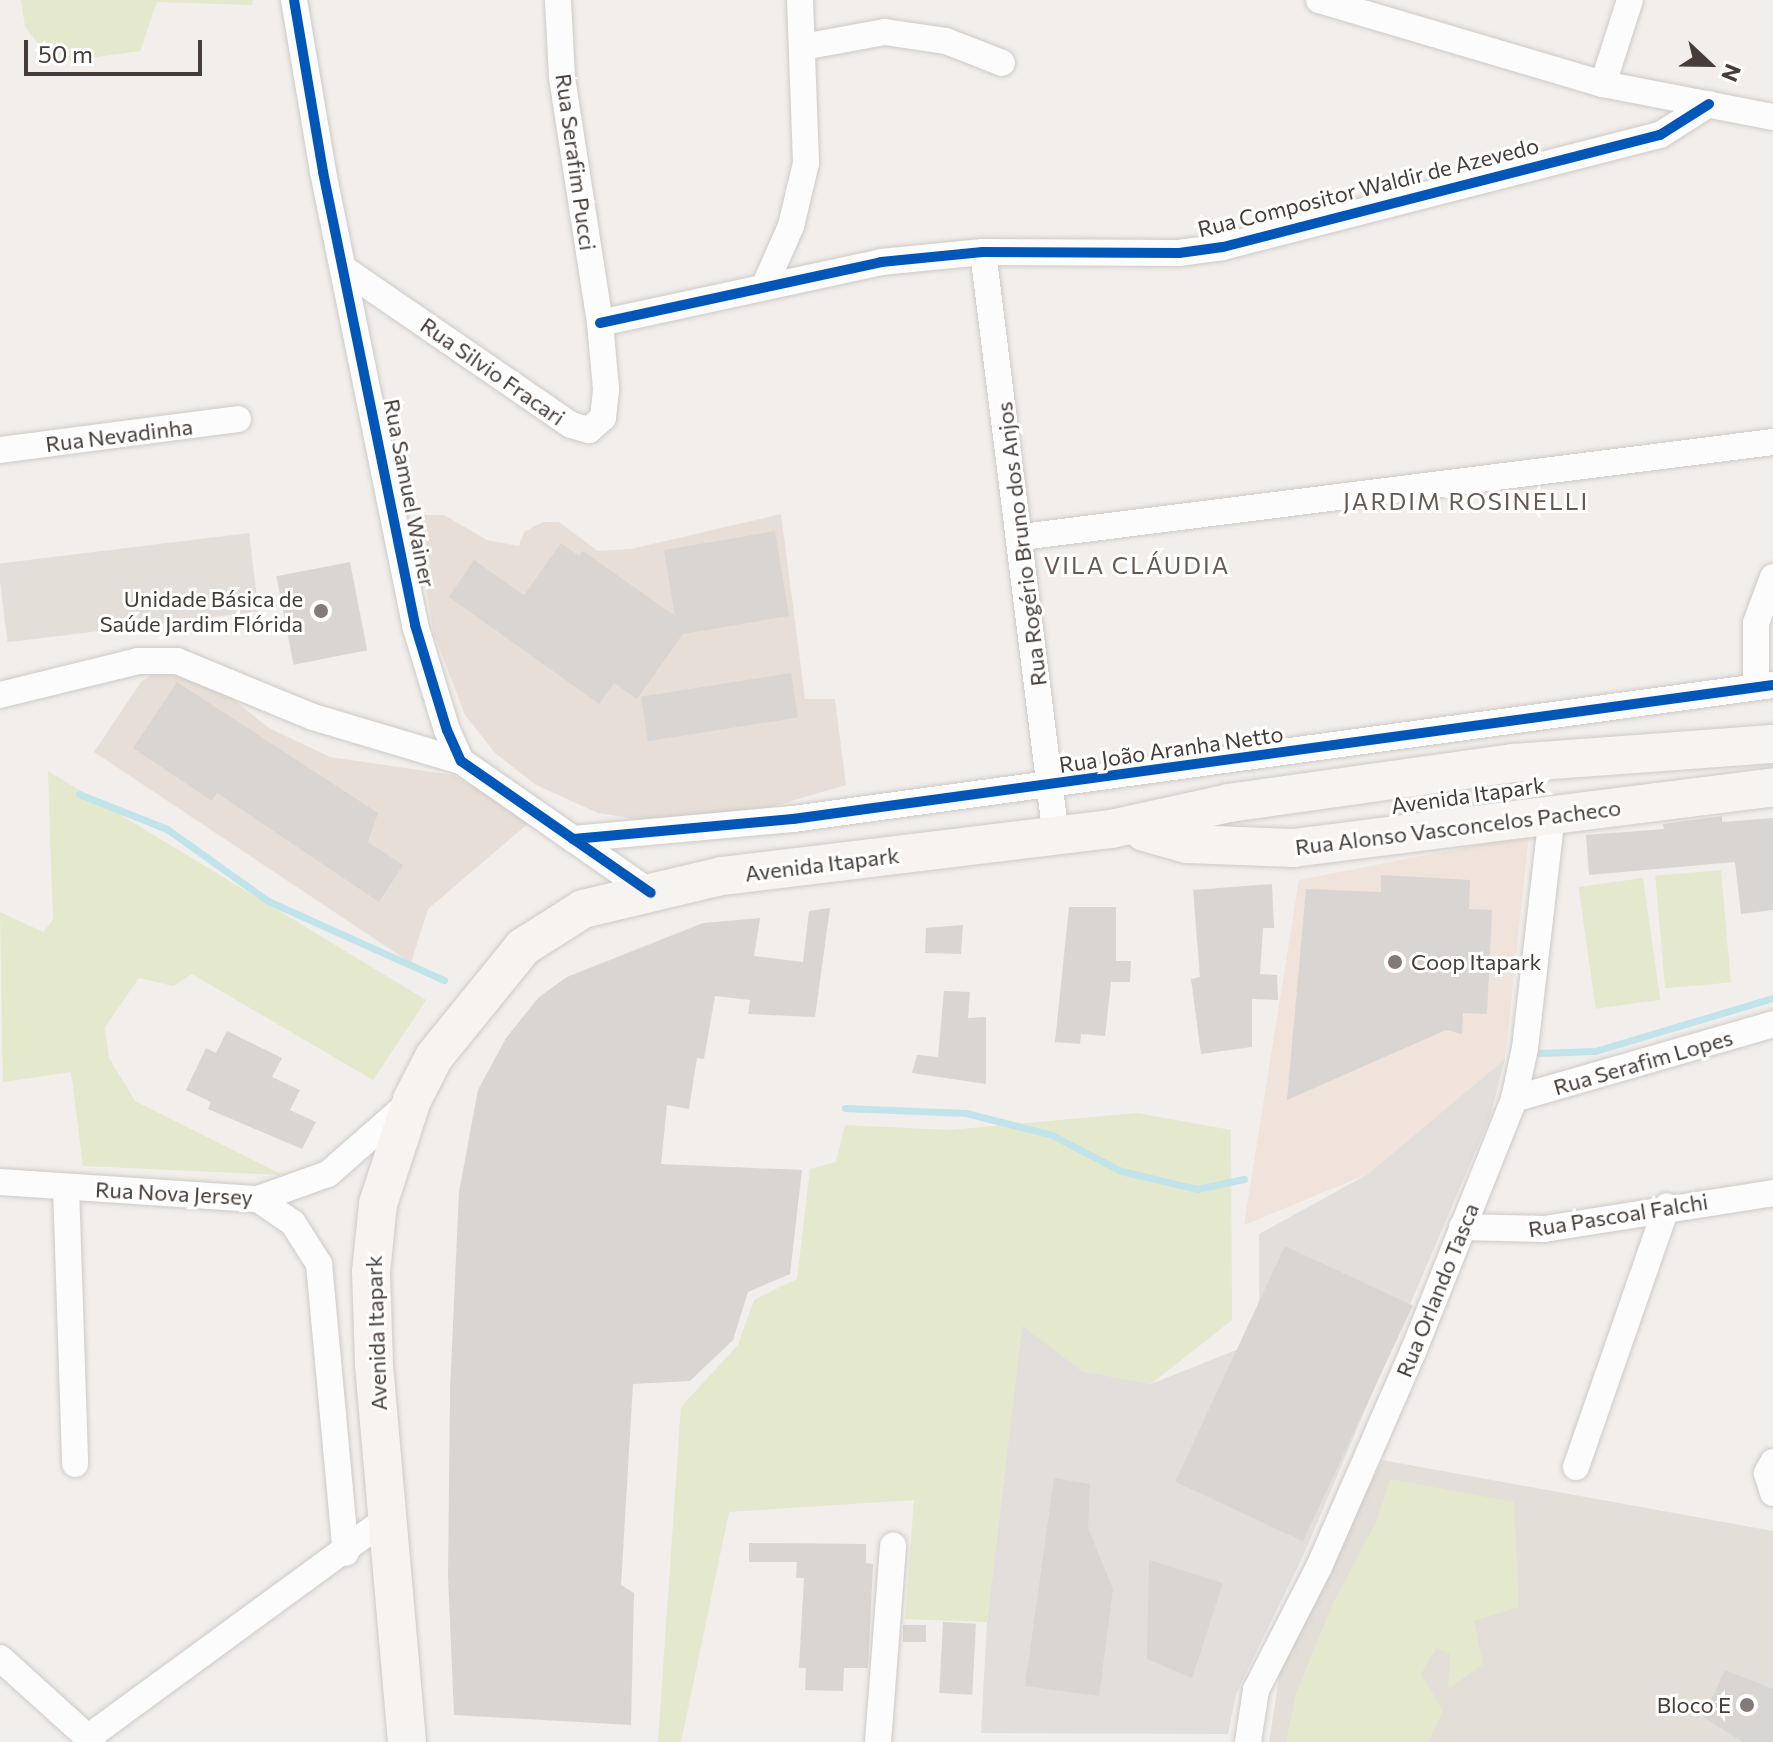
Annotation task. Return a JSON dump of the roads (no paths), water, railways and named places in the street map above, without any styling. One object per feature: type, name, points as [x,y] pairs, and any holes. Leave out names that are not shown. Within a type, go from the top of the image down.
[{"type":"main road","name":"Avenida Itapark","points":[[407,1742],[385,1520],[371,1272],[378,1204],[412,1100],[434,1057],[523,947],[583,909],[722,876],[1127,830],[1229,803],[1326,816],[1513,763],[1728,751],[1773,744]]},
{"type":"main road","name":"Rua Alonso Vasconcelos Pacheco","points":[[1127,830],[1187,844],[1293,848],[1326,816],[1552,815],[1773,787]]},
{"type":"street","name":"Rua Samuel Wainer","points":[[294,0],[415,625],[435,697],[461,761]]},
{"type":"street","name":"Rua Serafim Pucci","points":[[558,0],[562,77],[600,323]]},
{"type":"street","points":[[764,287],[791,226],[806,163],[800,0]]},
{"type":"street","points":[[1319,0],[1603,84],[1773,117]]},
{"type":"street","points":[[1603,84],[1630,0]]},
{"type":"street","points":[[803,47],[885,32],[946,41],[1002,63]]},
{"type":"street","name":"Rua Compositor Waldir de Azevedo","points":[[600,323],[881,262],[983,252],[1179,253],[1223,247],[1660,135],[1709,104]]},
{"type":"street","name":"Rua Rogério Bruno dos Anjos","points":[[983,252],[1022,537],[1056,837]]},
{"type":"street","name":"Rua Silvio Fracari","points":[[344,269],[581,429],[596,426],[605,409],[600,323]]},
{"type":"street","name":"Rua Nevadinha","points":[[0,450],[238,419]]},
{"type":"street","points":[[1022,537],[1773,442]]},
{"type":"street","points":[[1764,686],[1756,623],[1773,577]]},
{"type":"street","points":[[0,695],[138,661],[177,661],[313,717],[461,761],[651,893]]},
{"type":"street","name":"Rua João Aranha Netto","points":[[573,839],[793,819],[1764,686]]},
{"type":"street","name":"Rua Orlando Tasca","points":[[1248,1742],[1256,1690],[1319,1567],[1514,1099],[1525,1048],[1552,815]]},
{"type":"street","name":"Rua Serafim Lopes","points":[[1514,1099],[1773,1024]]},
{"type":"street","name":"Rua Nova Jersey","points":[[0,1182],[258,1199],[299,1186],[337,1167],[412,1100]]},
{"type":"street","points":[[293,1223],[299,1186]]},
{"type":"street","points":[[66,1187],[75,1464]]},
{"type":"street","name":"Rua Pascoal Falchi","points":[[1462,1227],[1544,1229],[1667,1206],[1773,1193]]},
{"type":"street","points":[[258,1199],[293,1223],[319,1264],[346,1553]]},
{"type":"street","points":[[1576,1467],[1667,1206]]},
{"type":"street","points":[[1773,1462],[1767,1473],[1773,1493]]},
{"type":"street","points":[[0,1658],[92,1739],[346,1553],[385,1520]]},
{"type":"street","points":[[878,1742],[893,1546]]},
{"type":"waterway","points":[[79,794],[167,829],[268,901],[444,980]]},
{"type":"waterway","points":[[1538,1053],[1595,1051],[1773,998]]},
{"type":"waterway","points":[[845,1108],[966,1113],[1052,1135],[1121,1171],[1197,1189],[1244,1179]]},
{"type":"place","name":"Unidade Básica de Saúde Jardim Flórida","points":[[321,611]]},
{"type":"place","name":"Coop Itapark","points":[[1395,962]]},
{"type":"place","name":"Bloco E","points":[[1747,1705]]},
{"type":"district","name":"JARDIM ROSINELLI","points":[[1466,501]]},
{"type":"district","name":"VILA CLÁUDIA","points":[[1137,565]]}]
